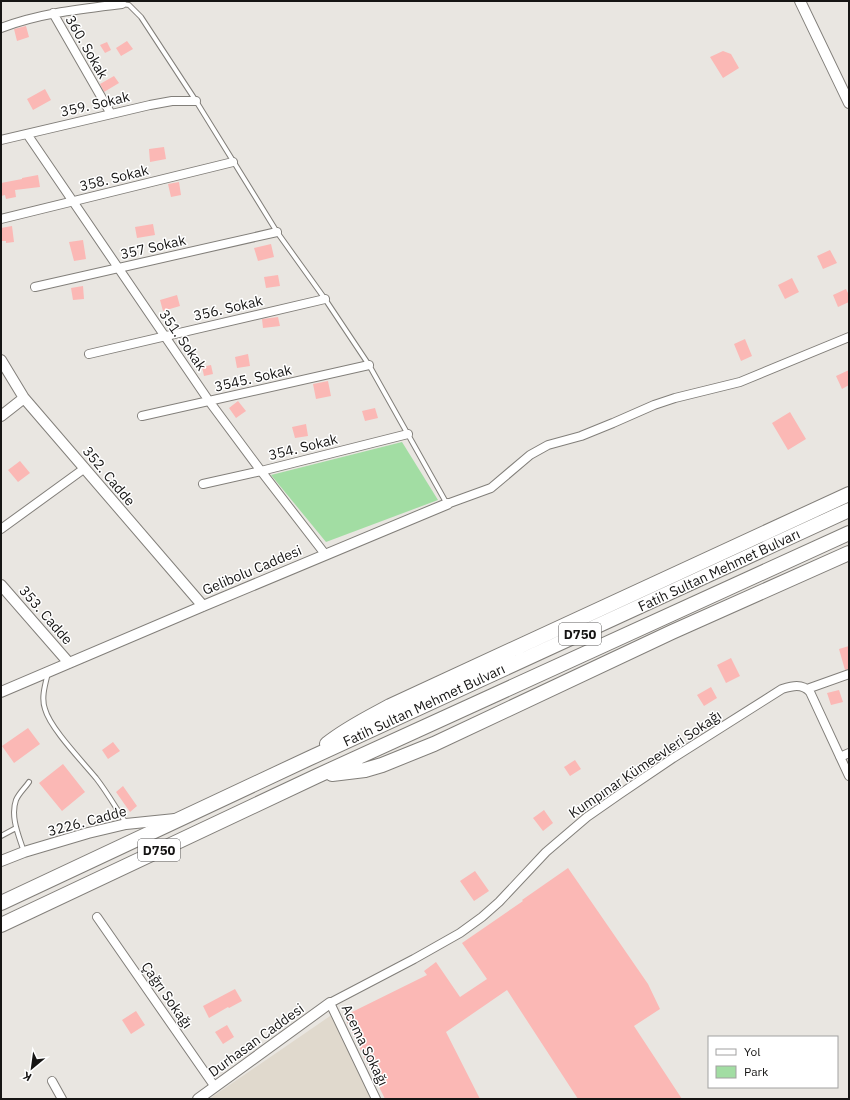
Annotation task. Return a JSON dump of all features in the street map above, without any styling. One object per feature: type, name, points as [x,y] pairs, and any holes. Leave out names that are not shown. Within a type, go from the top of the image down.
[{"type":"highway","points":[[310,758],[340,734],[390,706],[849,494]]},
{"type":"highway","name":"Fatih Sultan Mehmet Bulvarı","points":[[1,903],[310,758],[849,510]]},
{"type":"highway","name":"Fatih Sultan Mehmet Bulvarı","points":[[1,925],[317,776],[849,533]]},
{"type":"highway","points":[[317,776],[365,770],[382,765],[434,744],[672,632],[849,553]]},
{"type":"street","points":[[800,1],[849,103]]},
{"type":"street","points":[[1,28],[29,18],[122,4]]},
{"type":"street","name":"360. Sokak","points":[[53,14],[111,114]]},
{"type":"street","name":"359. Sokak","points":[[1,140],[150,105],[172,101],[196,101]]},
{"type":"street","name":"351. Sokak","points":[[27,134],[209,401],[260,471],[325,554]]},
{"type":"street","name":"358. Sokak","points":[[1,219],[233,162]]},
{"type":"street","name":"357 Sokak","points":[[34,287],[276,232]]},
{"type":"street","name":"356. Sokak","points":[[89,354],[325,299]]},
{"type":"street","points":[[447,504],[491,488],[530,455],[548,445],[581,436],[676,398],[740,382],[849,337]]},
{"type":"street","name":"352. Cadde","points":[[1,360],[24,398],[203,606]]},
{"type":"street","name":"3545. Sokak","points":[[142,416],[369,365]]},
{"type":"street","points":[[1,416],[24,398]]},
{"type":"street","name":"354. Sokak","points":[[203,484],[408,434]]},
{"type":"street","points":[[1,529],[85,468]]},
{"type":"street","name":"Gelibolu Caddesi","points":[[1,692],[325,554],[447,504]]},
{"type":"street","name":"353. Cadde","points":[[2,587],[69,663]]},
{"type":"street","name":"Kumpınar Kümeevleri Sokağı","points":[[330,1003],[432,949],[476,921],[499,902],[546,852],[568,833],[626,789],[782,689],[796,686],[807,689],[849,674]]},
{"type":"street","points":[[807,689],[810,692],[849,776]]},
{"type":"street","points":[[840,757],[849,753]]},
{"type":"street","name":"3226. Cadde","points":[[1,861],[24,852],[88,833],[126,824],[182,818]]},
{"type":"street","name":"Çağrı Sokağı","points":[[98,917],[215,1087]]},
{"type":"street","name":"Durhasan Caddesi","points":[[198,1099],[330,1003]]},
{"type":"street","name":"Acema Sokağı","points":[[330,1003],[376,1099]]},
{"type":"street","points":[[52,1081],[62,1099]]},
{"type":"lane","points":[[122,4],[129,5],[141,17],[196,101],[276,232],[325,299],[369,365],[447,504]]},
{"type":"lane","points":[[48,672],[44,691],[44,701],[45,709],[52,724],[97,779],[111,798],[126,824]]},
{"type":"lane","points":[[24,852],[16,828],[16,800],[29,782]]},
{"type":"lane","points":[[1,836],[16,828]]},
{"type":"shaded area","points":[[333,1014],[371,1099],[209,1099]]},
{"type":"green space","points":[[402,442],[438,500],[326,542],[271,475]]},
{"type":"building","points":[[26,26],[29,37],[17,41],[14,29]]},
{"type":"building","points":[[127,41],[133,49],[121,56],[116,48]]},
{"type":"building","points":[[107,42],[111,50],[105,53],[100,45]]},
{"type":"building","points":[[723,51],[731,54],[739,68],[723,78],[710,57]]},
{"type":"building","points":[[114,76],[119,83],[104,92],[100,84]]},
{"type":"building","points":[[45,89],[51,100],[33,110],[27,99]]},
{"type":"building","points":[[164,147],[166,159],[150,162],[149,149]]},
{"type":"building","points":[[38,175],[40,187],[15,190],[16,197],[6,199],[5,195],[1,196],[1,183]]},
{"type":"building","points":[[179,182],[181,195],[171,197],[168,184]]},
{"type":"building","points":[[153,224],[155,235],[137,238],[135,227]]},
{"type":"building","points":[[12,226],[14,242],[6,243],[6,241],[1,241],[1,228]]},
{"type":"building","points":[[83,240],[86,259],[74,261],[69,242]]},
{"type":"building","points":[[271,244],[274,257],[258,261],[254,248]]},
{"type":"building","points":[[830,250],[837,263],[823,269],[817,256]]},
{"type":"building","points":[[278,275],[280,286],[266,288],[264,277]]},
{"type":"building","points":[[792,278],[799,292],[785,299],[778,285]]},
{"type":"building","points":[[83,286],[84,299],[73,300],[71,288]]},
{"type":"building","points":[[846,289],[849,295],[849,302],[838,307],[833,295]]},
{"type":"building","points":[[177,295],[180,306],[163,311],[160,300]]},
{"type":"building","points":[[278,317],[280,326],[263,328],[262,319]]},
{"type":"building","points":[[745,339],[752,356],[741,361],[734,344]]},
{"type":"building","points":[[248,354],[250,366],[237,368],[235,357]]},
{"type":"building","points":[[211,365],[213,374],[204,376],[202,367]]},
{"type":"building","points":[[849,370],[849,385],[842,389],[836,376]]},
{"type":"building","points":[[328,381],[331,396],[316,399],[313,384]]},
{"type":"building","points":[[238,401],[246,411],[236,418],[229,408]]},
{"type":"building","points":[[375,408],[378,418],[365,421],[362,411]]},
{"type":"building","points":[[790,412],[806,439],[788,450],[772,423]]},
{"type":"building","points":[[306,424],[308,436],[295,438],[292,427]]},
{"type":"building","points":[[20,461],[30,473],[18,482],[8,470]]},
{"type":"building","points":[[849,646],[849,669],[845,670],[839,649]]},
{"type":"building","points":[[731,658],[740,676],[726,683],[717,665]]},
{"type":"building","points":[[711,687],[717,698],[704,706],[697,695]]},
{"type":"building","points":[[839,690],[843,702],[831,705],[827,693]]},
{"type":"building","points":[[28,728],[40,744],[14,763],[2,746]]},
{"type":"building","points":[[113,742],[120,751],[108,759],[102,750]]},
{"type":"building","points":[[575,760],[581,769],[570,776],[564,767]]},
{"type":"building","points":[[63,764],[85,792],[62,811],[39,783]]},
{"type":"building","points":[[123,786],[137,806],[130,812],[116,792]]},
{"type":"building","points":[[544,810],[553,823],[543,831],[533,818]]},
{"type":"building","points":[[568,868],[648,984],[660,1009],[634,1026],[682,1099],[578,1099],[507,990],[446,1032],[480,1099],[385,1099],[344,1016],[427,975],[424,971],[436,962],[460,997],[487,979],[462,943]]},
{"type":"building","points":[[475,871],[489,891],[474,901],[460,881]]},
{"type":"building","points":[[235,989],[242,1001],[209,1018],[203,1006]]},
{"type":"building","points":[[136,1011],[145,1025],[131,1034],[122,1020]]},
{"type":"building","points":[[227,1025],[234,1037],[223,1044],[215,1032]]}]
